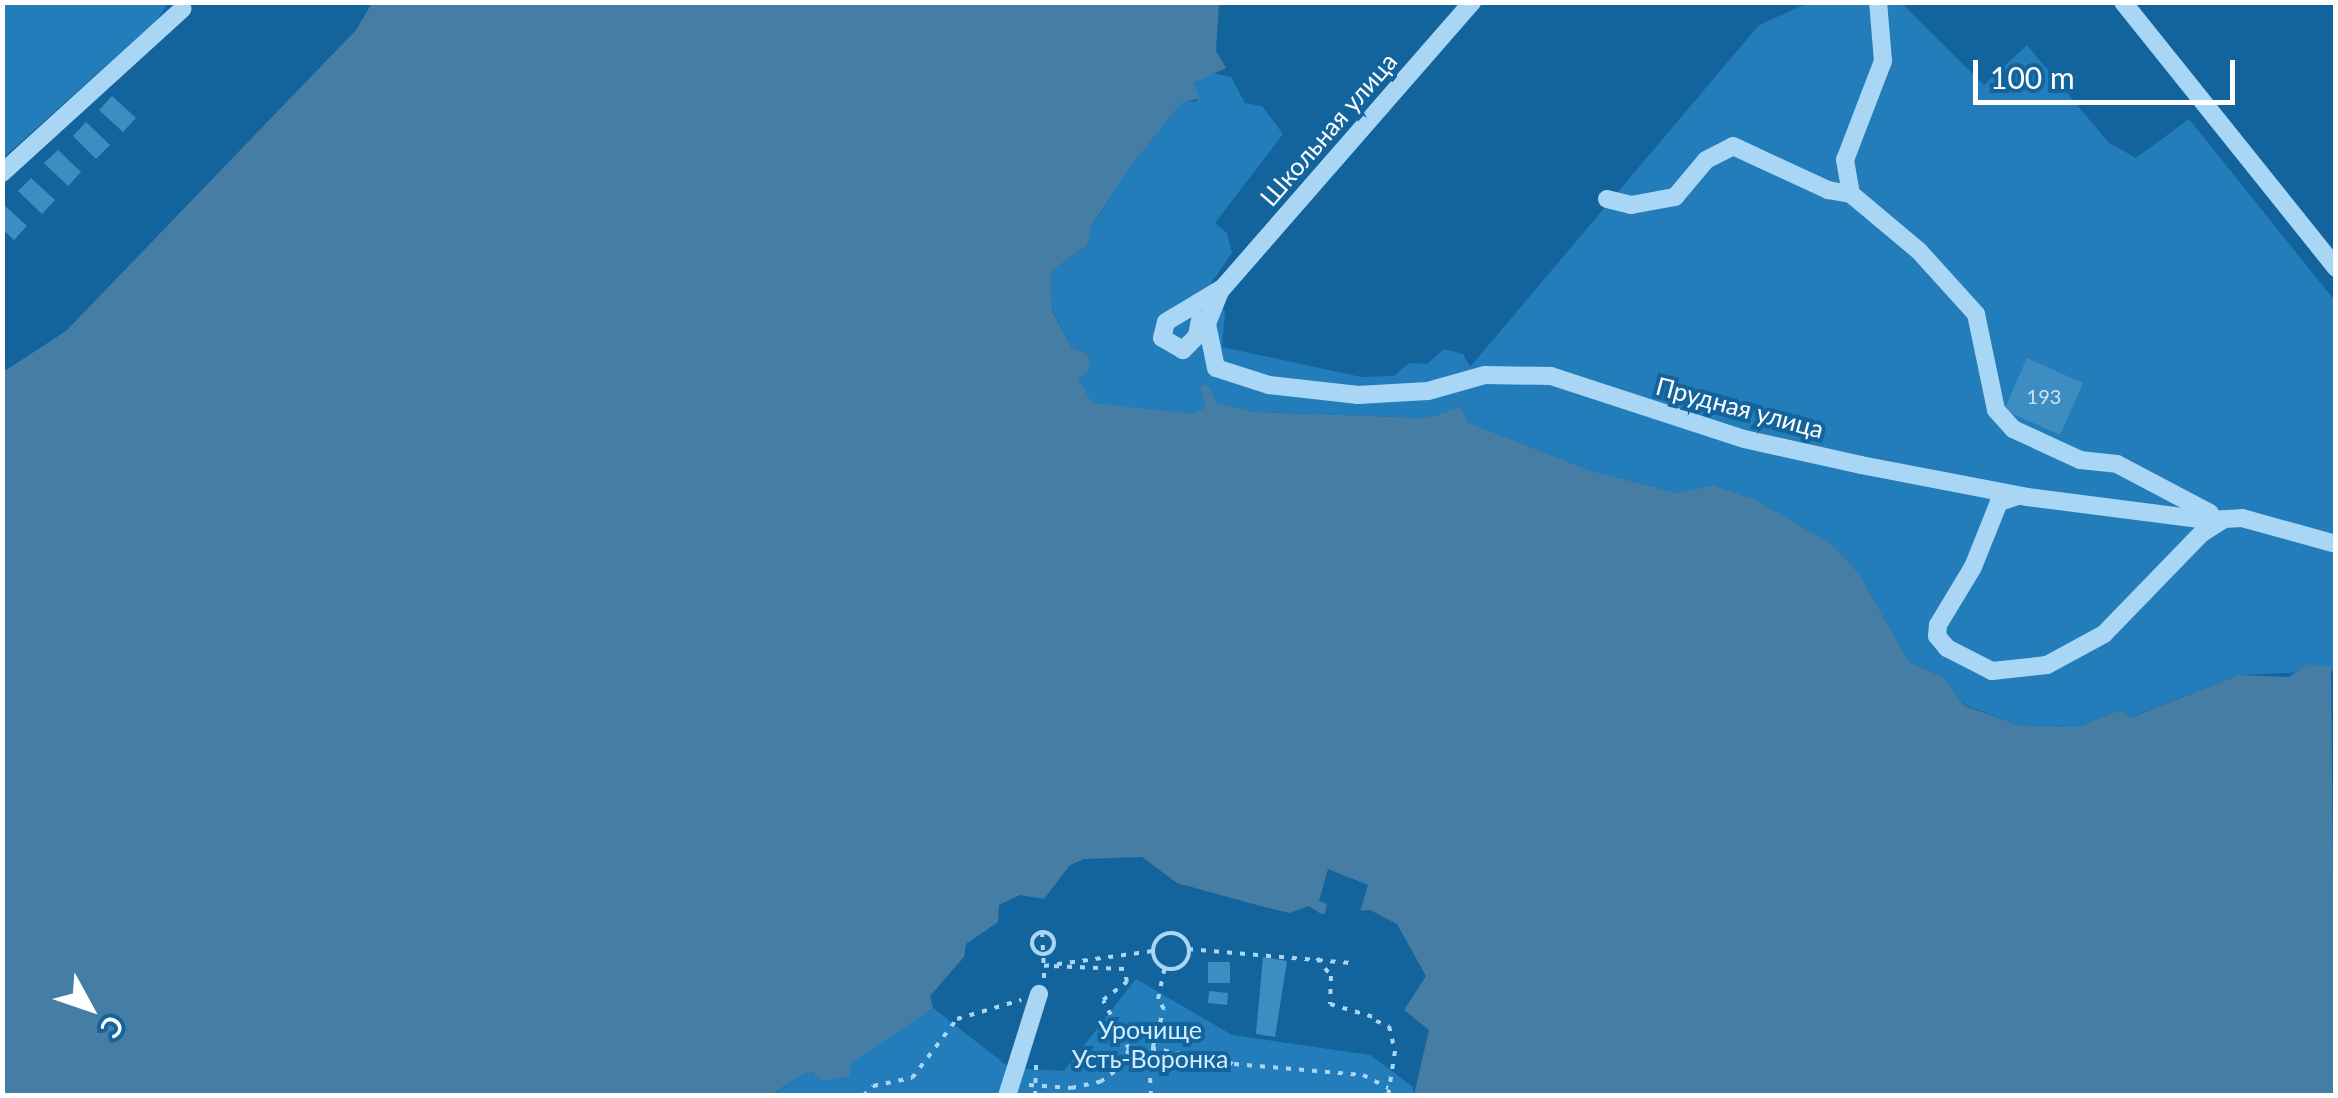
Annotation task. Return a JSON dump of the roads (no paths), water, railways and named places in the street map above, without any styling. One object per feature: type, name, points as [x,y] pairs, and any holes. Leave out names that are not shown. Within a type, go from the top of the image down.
[{"type":"street","name":"Школьная улица","points":[[1222,289],[1472,2]]},
{"type":"street","points":[[1851,194],[1846,160],[1883,61],[1878,2]]},
{"type":"street","points":[[2123,2],[2336,268]]},
{"type":"street","points":[[2,172],[182,9]]},
{"type":"street","points":[[1607,199],[1632,205],[1676,197],[1706,160],[1733,146],[1828,190],[1851,194],[1920,251],[1976,314],[1996,410],[2013,428],[2080,460],[2117,464],[2179,502],[2225,518]]},
{"type":"street","name":"Прудная улица","points":[[1222,289],[1207,324],[1216,368],[1268,385],[1358,395],[1428,390],[1485,375],[1551,376],[1744,439],[2019,496],[2225,518],[2336,544]]},
{"type":"street","points":[[2019,496],[1994,510],[1936,636],[1992,671],[2047,665],[2104,634],[2202,533],[2225,518]]},
{"type":"street","points":[[1013,1092],[1040,994]]},
{"type":"park label","name":"Урочище Усть-Воронка","points":[[1150,1044]]}]
